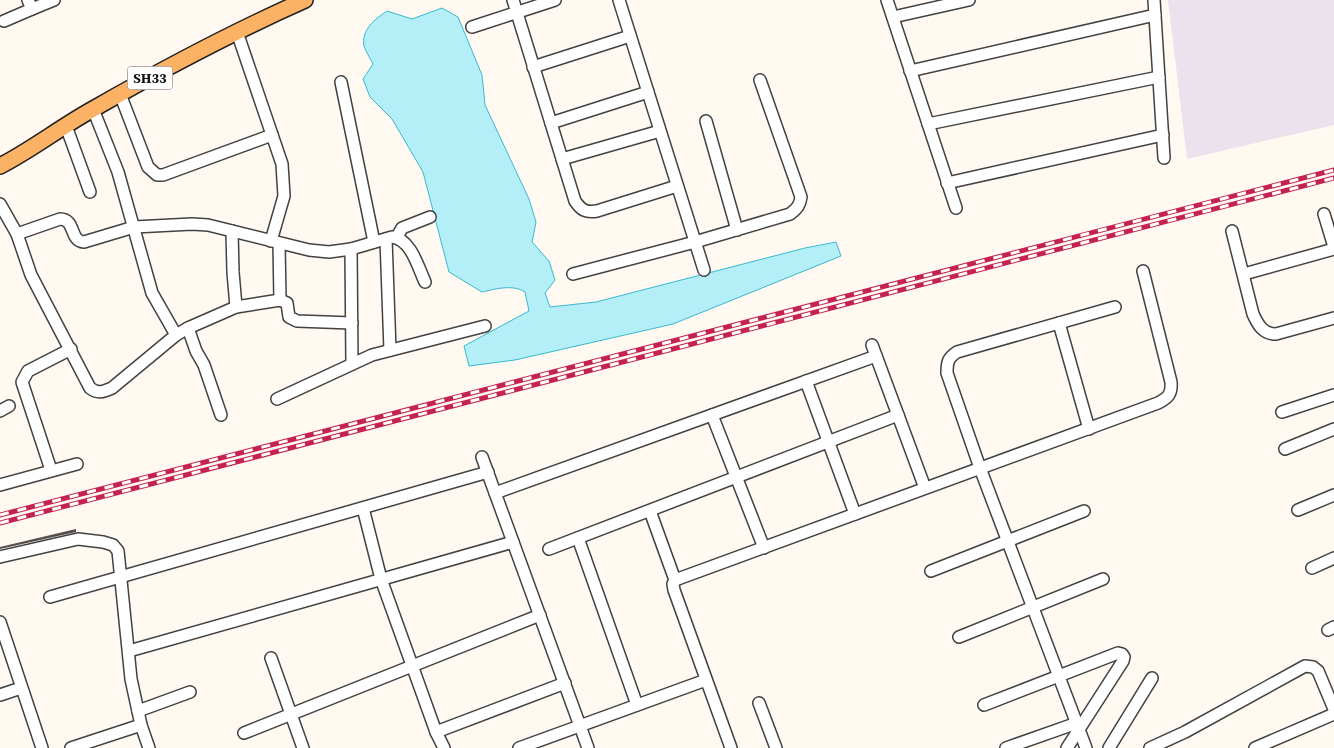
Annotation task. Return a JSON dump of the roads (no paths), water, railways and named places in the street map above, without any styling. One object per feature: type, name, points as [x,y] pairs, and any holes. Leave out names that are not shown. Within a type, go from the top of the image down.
[{"type":"main road","name":"SH33","points":[[0,166],[38,145],[93,109],[190,55],[305,0]]},
{"type":"street","points":[[4,21],[30,4],[54,0]]},
{"type":"street","points":[[513,0],[575,201],[580,209],[588,212],[677,186]]},
{"type":"street","points":[[472,27],[555,0]]},
{"type":"street","points":[[619,0],[704,270]]},
{"type":"street","points":[[887,0],[956,208]]},
{"type":"street","points":[[893,17],[969,0]]},
{"type":"street","points":[[1154,0],[1164,158]]},
{"type":"street","points":[[910,71],[1155,15]]},
{"type":"street","points":[[237,32],[282,164],[284,196],[275,242],[280,300]]},
{"type":"street","points":[[534,66],[630,36]]},
{"type":"street","points":[[928,124],[1159,77]]},
{"type":"street","points":[[573,274],[737,230],[790,214],[796,210],[801,197],[760,80]]},
{"type":"street","points":[[341,82],[374,242]]},
{"type":"street","points":[[551,123],[648,92]]},
{"type":"street","points":[[120,94],[148,167],[157,175],[163,175],[272,135]]},
{"type":"street","points":[[93,109],[118,172],[152,293],[176,335]]},
{"type":"street","points":[[706,121],[737,230]]},
{"type":"street","points":[[66,126],[90,192]]},
{"type":"street","points":[[562,159],[660,131]]},
{"type":"street","points":[[947,183],[1163,135]]},
{"type":"street","points":[[0,204],[17,234],[31,275],[90,388],[96,392],[112,388],[176,335],[236,307],[280,300],[287,303],[290,317],[297,321],[352,323]]},
{"type":"street","points":[[1244,274],[1334,248],[1324,214]]},
{"type":"street","points":[[17,234],[60,219],[68,221],[75,238],[80,242],[134,227],[192,224],[208,225],[308,250],[328,252],[352,249],[392,238],[402,228],[430,217]]},
{"type":"street","points":[[232,231],[236,307]]},
{"type":"street","points":[[1232,231],[1257,323],[1263,330],[1270,334],[1334,318]]},
{"type":"street","points":[[392,238],[409,247],[425,282]]},
{"type":"street","points":[[390,350],[392,238]]},
{"type":"street","points":[[352,249],[352,364]]},
{"type":"street","points":[[675,580],[1089,429],[1168,398],[1172,391],[1171,382],[1143,271]]},
{"type":"street","points":[[1086,748],[980,468],[947,373],[947,362],[957,352],[1115,307]]},
{"type":"street","points":[[1059,323],[1089,429]]},
{"type":"street","points":[[277,399],[372,355],[485,326]]},
{"type":"street","points":[[188,328],[196,352],[204,365],[221,414]]},
{"type":"street","points":[[51,470],[22,382],[28,371],[71,349]]},
{"type":"street","points":[[495,493],[806,381],[874,350],[925,488]]},
{"type":"street","points":[[806,381],[855,514]]},
{"type":"street","points":[[1282,412],[1334,395]]},
{"type":"street","points":[[712,415],[764,548]]},
{"type":"street","points":[[549,549],[898,415]]},
{"type":"street","points":[[1285,449],[1334,429]]},
{"type":"street","points":[[482,456],[588,748]]},
{"type":"street","points":[[0,485],[77,464]]},
{"type":"street","points":[[50,597],[488,472]]},
{"type":"street","points":[[1298,510],[1334,495]]},
{"type":"street","points":[[363,508],[381,580],[436,732],[444,748]]},
{"type":"street","points":[[650,511],[675,580],[673,584],[674,590],[730,748]]},
{"type":"street","points":[[931,571],[1084,511]]},
{"type":"street","points":[[578,538],[637,705]]},
{"type":"street","points":[[0,557],[78,539],[104,542],[113,545],[118,551],[131,679],[141,725],[149,748]]},
{"type":"street","points":[[129,651],[513,542]]},
{"type":"street","points":[[1312,568],[1334,558]]},
{"type":"street","points":[[959,637],[1103,579]]},
{"type":"street","points":[[244,733],[540,615]]},
{"type":"street","points":[[0,622],[42,748]]},
{"type":"street","points":[[984,705],[1118,653],[1122,654],[1124,657],[1078,726],[1067,748]]},
{"type":"street","points":[[271,658],[303,748]]},
{"type":"street","points":[[1150,748],[1185,732],[1305,666],[1312,667],[1318,671],[1334,708]]},
{"type":"street","points":[[1109,748],[1152,678]]},
{"type":"street","points":[[519,748],[706,680]]},
{"type":"street","points":[[436,732],[565,684]]},
{"type":"street","points":[[0,695],[21,688]]},
{"type":"street","points":[[138,710],[190,692]]},
{"type":"street","points":[[759,703],[776,748]]},
{"type":"street","points":[[1255,748],[1334,714]]},
{"type":"street","points":[[72,748],[141,725]]},
{"type":"street","points":[[1006,748],[1078,726]]},
{"type":"water","points":[[442,8],[458,17],[482,75],[485,105],[529,199],[536,222],[532,242],[549,261],[555,280],[545,293],[550,307],[596,302],[805,248],[836,242],[841,256],[673,324],[515,360],[469,366],[464,346],[529,311],[525,292],[510,288],[482,292],[449,272],[423,172],[392,119],[370,97],[363,79],[373,64],[364,46],[364,40],[367,30],[374,21],[387,11],[412,19]]},
{"type":"railway","points":[[0,515],[1334,170]]},
{"type":"railway","points":[[0,523],[1334,178]]}]
